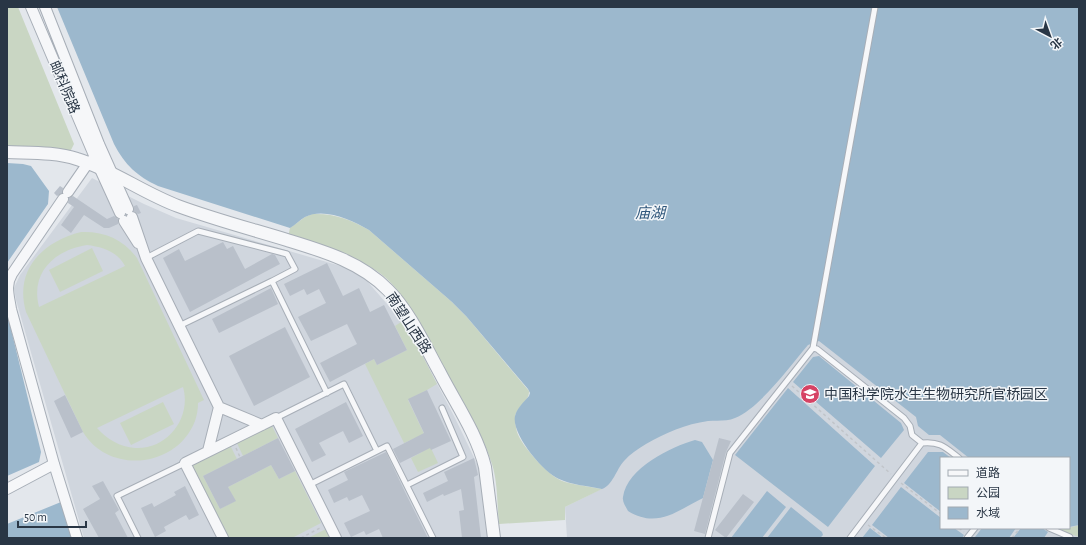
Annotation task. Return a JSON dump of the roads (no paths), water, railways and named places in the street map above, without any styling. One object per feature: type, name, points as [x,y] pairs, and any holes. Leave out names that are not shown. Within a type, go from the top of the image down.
[{"type":"street","name":"邮科院路","points":[[31,7],[96,160]]},
{"type":"street","points":[[45,7],[96,160],[126,215],[219,406],[262,425]]},
{"type":"street","name":"南望山西路","points":[[7,152],[66,156],[77,159],[96,160],[112,174],[179,206],[346,260],[368,273],[388,289],[400,304],[479,448],[485,468],[494,538]]},
{"type":"street","points":[[77,538],[54,464],[11,309],[8,284],[12,274],[66,196],[96,160]]},
{"type":"street","points":[[112,174],[126,215]]},
{"type":"street","points":[[208,452],[219,406]]},
{"type":"street","points":[[222,538],[185,463],[276,418],[336,538]]},
{"type":"street","points":[[7,489],[54,464]]},
{"type":"lane","points":[[708,538],[730,453],[813,348],[875,7]]},
{"type":"lane","points":[[145,255],[198,231],[288,254],[295,269],[179,326]]},
{"type":"lane","points":[[272,281],[327,393]]},
{"type":"lane","points":[[813,348],[817,349],[904,418],[910,426],[912,435],[922,443],[931,442],[940,444],[958,457]]},
{"type":"lane","points":[[276,418],[344,384],[377,451]]},
{"type":"lane","points":[[407,485],[463,457],[442,408]]},
{"type":"lane","points":[[850,538],[922,443]]},
{"type":"lane","points":[[309,485],[388,446],[433,538]]},
{"type":"lane","points":[[138,538],[117,496],[185,463]]},
{"type":"lane","points":[[967,538],[974,529]]},
{"type":"lane","points":[[1050,529],[1072,538]]},
{"type":"water","name":"庙湖","points":[[57,7],[1079,7],[1079,525],[1070,527],[1070,457],[968,457],[940,435],[929,435],[918,426],[916,417],[819,341],[808,345],[774,386],[745,413],[729,420],[708,421],[692,424],[653,440],[626,458],[612,481],[602,489],[564,481],[553,475],[537,461],[518,433],[515,424],[515,416],[519,408],[529,396],[530,393],[528,389],[466,316],[452,302],[369,230],[338,216],[321,213],[305,217],[290,228],[158,186],[132,169],[114,144]]},
{"type":"water","points":[[7,163],[31,166],[49,191],[48,204],[7,263]]},
{"type":"water","points":[[7,313],[41,452],[39,462],[7,476]]},
{"type":"water","points":[[819,356],[901,423],[904,430],[881,458],[793,382],[813,357]]},
{"type":"water","points":[[788,388],[875,466],[828,527],[735,455]]},
{"type":"water","points":[[695,440],[702,442],[713,460],[703,498],[675,513],[658,518],[638,516],[628,511],[623,499],[626,487],[641,468],[663,453]]},
{"type":"water","points":[[928,452],[943,452],[950,457],[940,457],[940,511],[904,483]]},
{"type":"water","points":[[901,487],[940,517],[940,529],[955,529],[964,535],[962,538],[889,538],[872,525]]},
{"type":"water","points":[[767,491],[786,507],[762,538],[731,538]]},
{"type":"water","points":[[61,502],[72,538],[7,538],[7,524]]},
{"type":"water","points":[[791,507],[822,532],[823,535],[820,538],[767,538]]},
{"type":"water","points":[[870,528],[883,538],[862,538]]},
{"type":"water","points":[[981,529],[1015,529],[1009,538],[975,537]]},
{"type":"water","points":[[1020,529],[1044,529],[1048,532],[1044,538],[1013,538]]},
{"type":"place","name":"中国科学院水生生物研究所官桥园区","points":[[810,394]]}]
